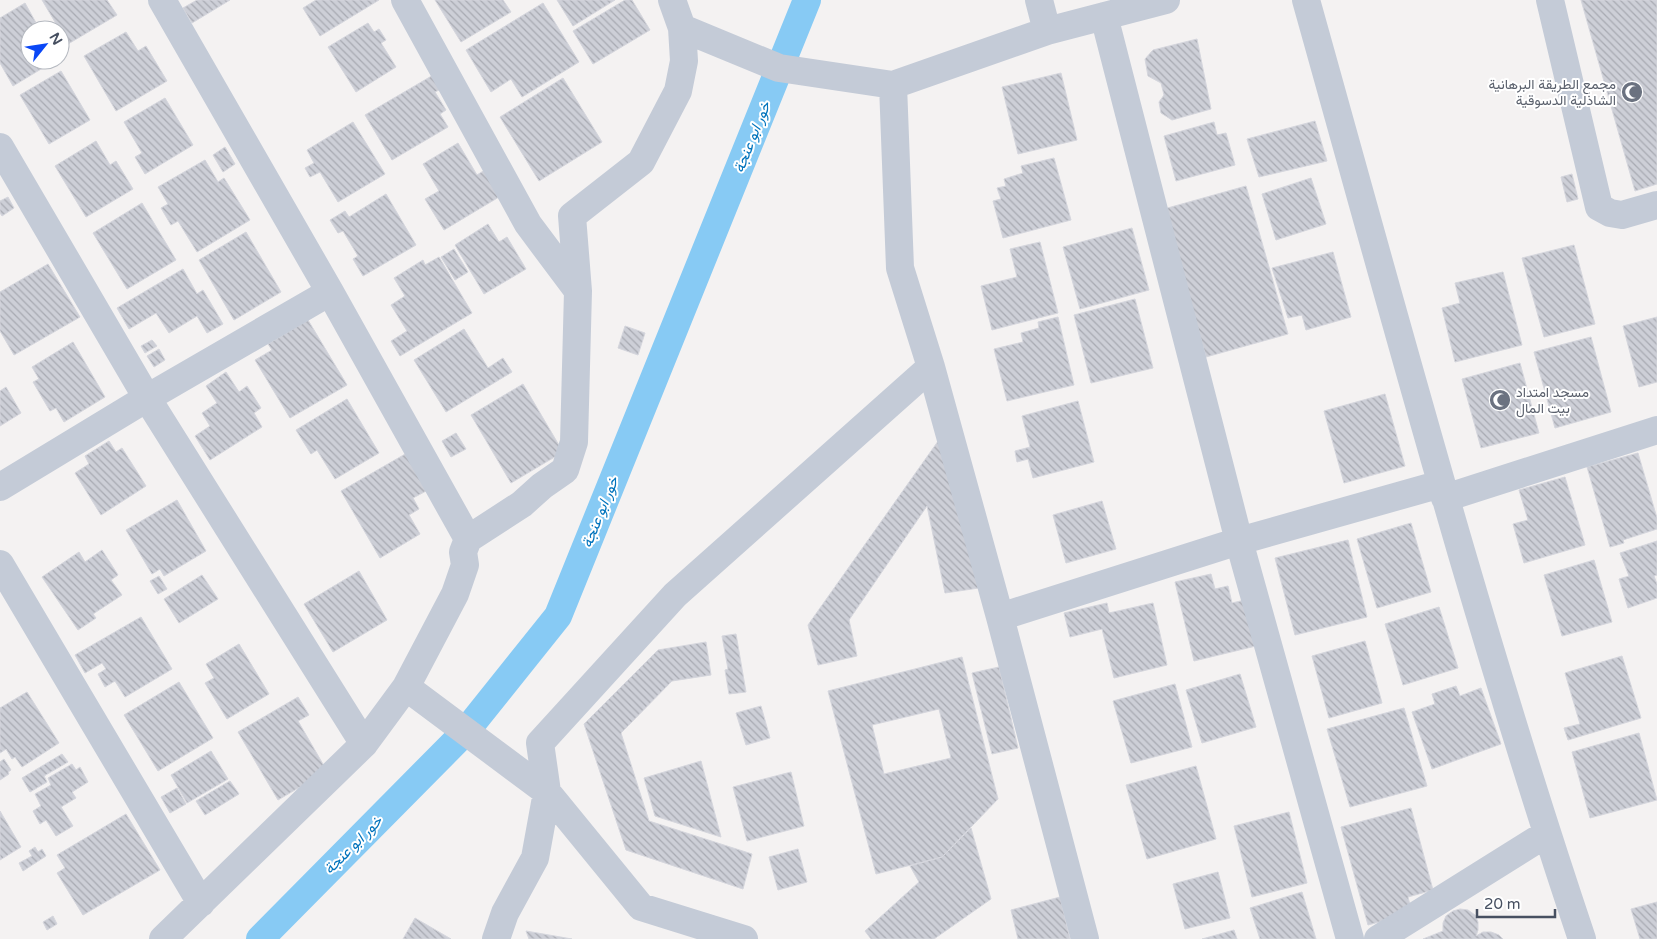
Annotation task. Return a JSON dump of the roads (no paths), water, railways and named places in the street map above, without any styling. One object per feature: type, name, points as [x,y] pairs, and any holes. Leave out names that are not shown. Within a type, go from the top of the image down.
[{"type":"street","points":[[162,0],[330,292],[468,539]]},
{"type":"street","points":[[405,0],[528,224],[578,291]]},
{"type":"street","points":[[163,939],[364,744],[406,687],[455,594],[465,565],[463,552],[468,539],[522,504],[542,486],[565,470],[574,442],[578,291],[572,216],[641,162],[678,91],[684,61],[682,28],[672,0]]},
{"type":"street","points":[[1039,0],[1048,31]]},
{"type":"street","points":[[682,28],[779,68],[892,85],[1048,31],[1166,0]]},
{"type":"street","points":[[1306,0],[1443,491],[1546,834],[1582,939]]},
{"type":"street","points":[[1550,0],[1599,207],[1610,213],[1622,215],[1657,205]]},
{"type":"street","points":[[1104,16],[1239,541],[1350,939]]},
{"type":"street","points":[[892,85],[900,268],[931,366],[1085,939]]},
{"type":"street","points":[[0,147],[147,398],[364,744]]},
{"type":"street","points":[[0,487],[147,398],[330,292]]},
{"type":"street","points":[[496,939],[505,913],[535,858],[547,792],[540,743],[675,595],[931,366]]},
{"type":"street","points":[[1000,617],[1239,541],[1443,491],[1657,430]]},
{"type":"street","points":[[0,564],[201,903]]},
{"type":"street","points":[[406,687],[547,792],[641,906],[744,939]]},
{"type":"street","points":[[1378,939],[1546,834]]},
{"type":"waterway","name":"خور ابو عنجة","points":[[260,939],[466,731],[558,616],[807,0]]},
{"type":"place","name":"مجمع الطريقة البرهانية الشاذلية الدسوقية","points":[[1632,92]]},
{"type":"place","name":"مسجد امتداد بيت المال","points":[[1500,400]]}]
